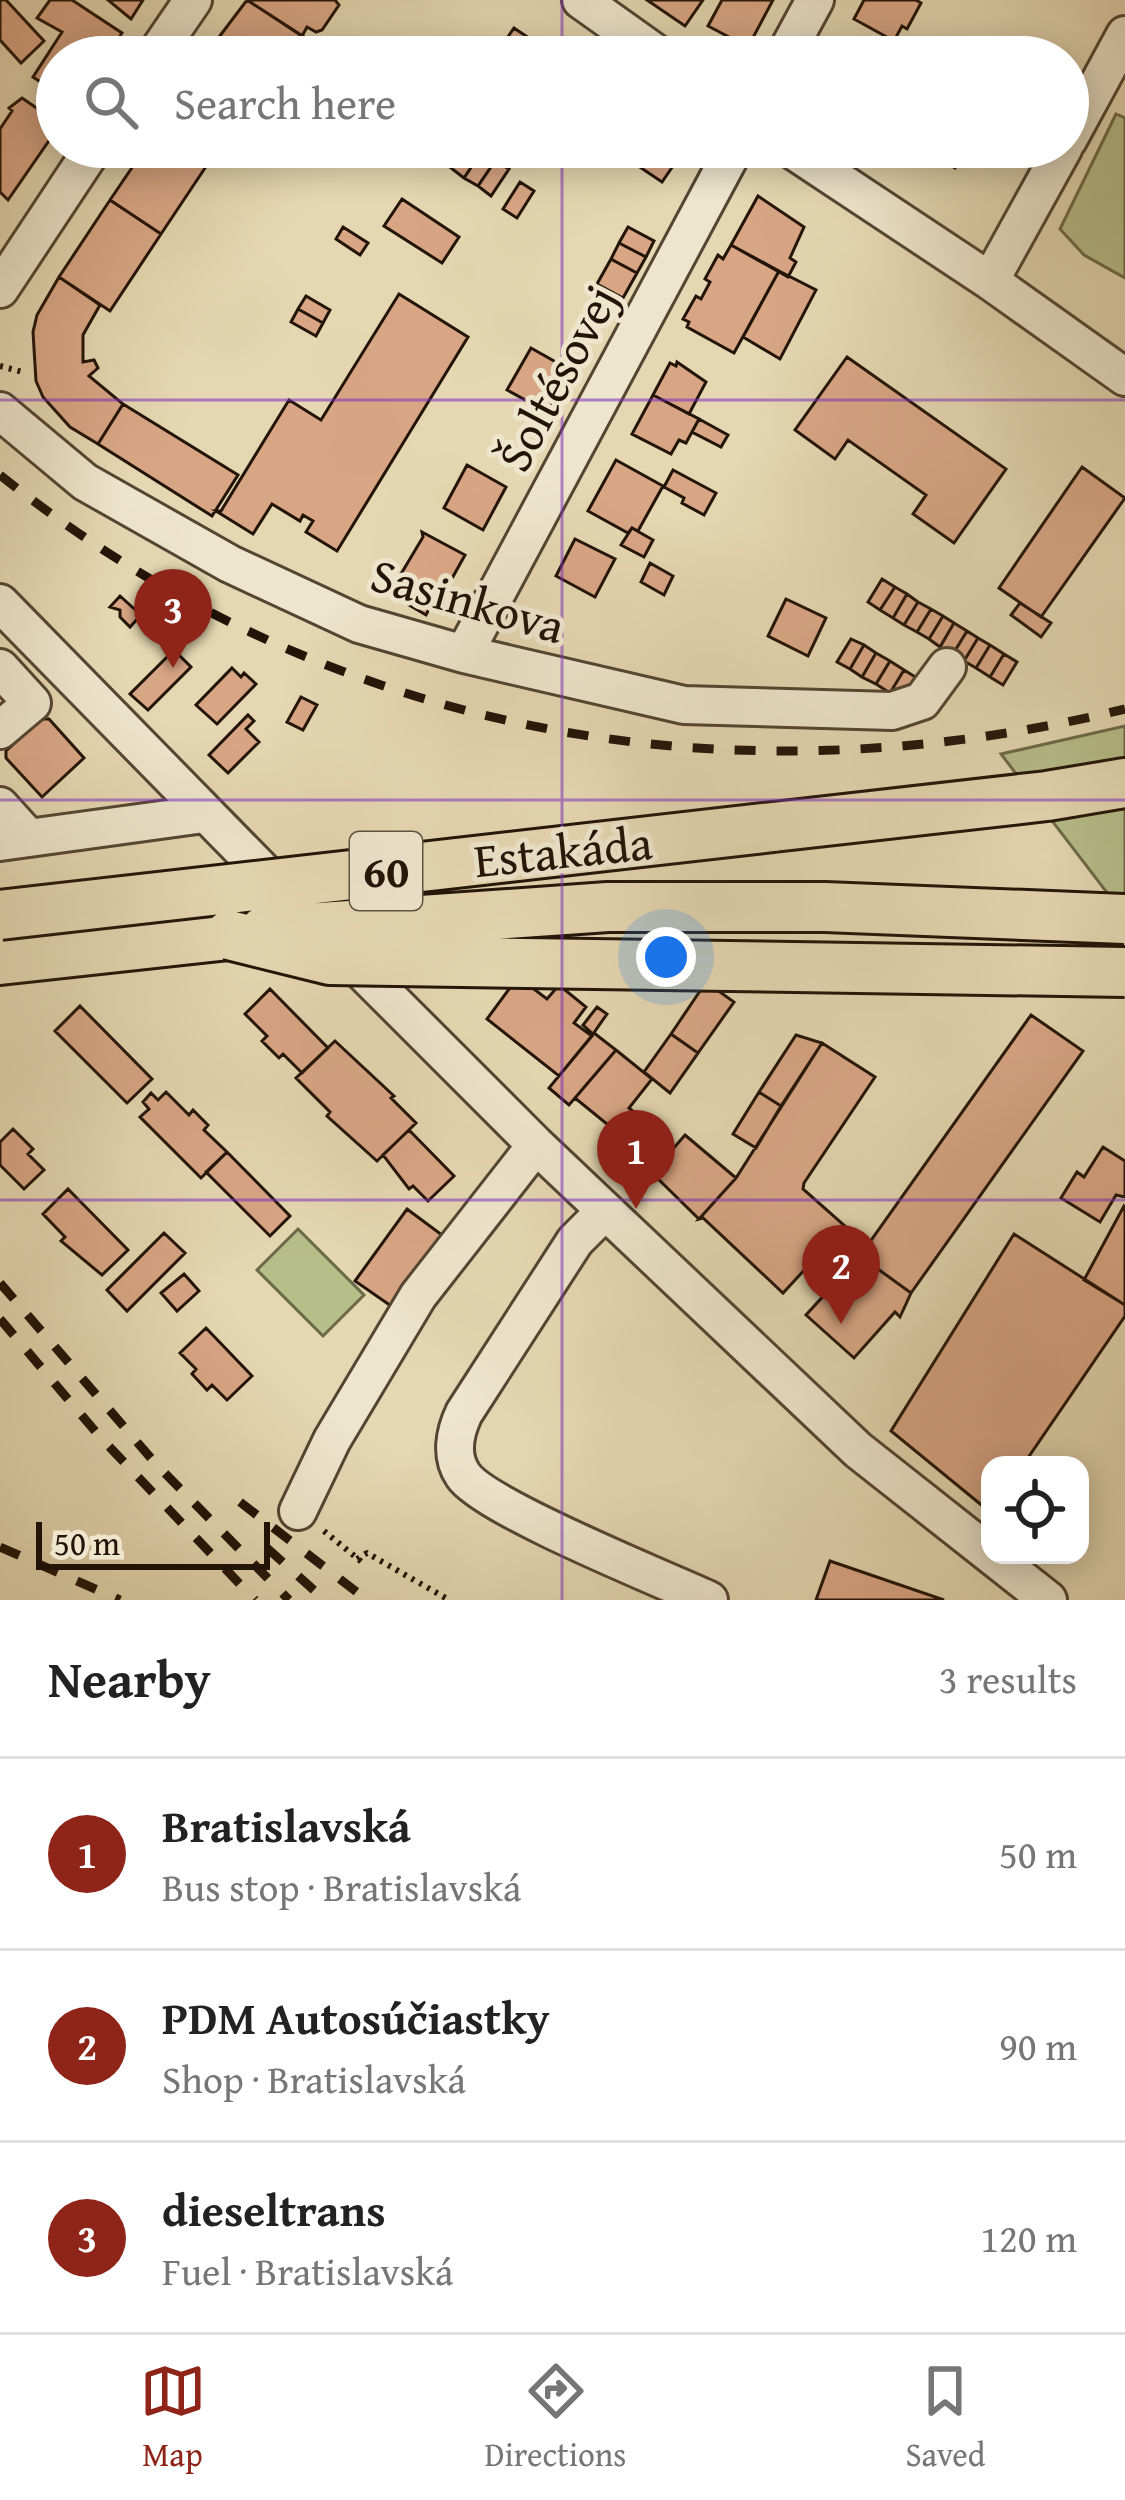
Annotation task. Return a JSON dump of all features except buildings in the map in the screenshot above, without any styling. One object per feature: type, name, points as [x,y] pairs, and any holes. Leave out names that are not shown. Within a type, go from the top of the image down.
[{"type":"main road","name":"Estakáda","points":[[0,915],[1047,796],[1125,783]]},
{"type":"main road","points":[[1047,796],[1125,795]]},
{"type":"main road","name":"Estakáda","points":[[0,960],[376,920],[608,908],[825,907],[1125,919]]},
{"type":"main road","points":[[229,935],[330,961],[1125,972]]},
{"type":"street","points":[[168,36],[193,0]]},
{"type":"street","points":[[580,0],[631,36]]},
{"type":"street","points":[[795,36],[815,0]]},
{"type":"street","points":[[1089,116],[1113,87],[1125,35]]},
{"type":"street","points":[[0,289],[80,168]]},
{"type":"street","name":"Šoltésovej","points":[[464,654],[724,168]]},
{"type":"street","points":[[820,168],[1125,377]]},
{"type":"street","points":[[990,281],[1052,168]]},
{"type":"street","name":"Sasinkova","points":[[0,411],[85,482],[230,564],[359,624],[464,654],[684,705],[892,712],[922,701],[946,667]]},
{"type":"street","points":[[0,603],[203,814],[605,1210],[858,1450],[1048,1600]]},
{"type":"street","points":[[0,668],[32,703],[4,720]]},
{"type":"street","points":[[0,806],[15,840],[203,814]]},
{"type":"street","points":[[298,1511],[332,1440],[418,1296],[536,1144]]},
{"type":"street","points":[[605,1210],[575,1241],[464,1413],[458,1426],[456,1458],[462,1474],[495,1501],[709,1600]]},
{"type":"path","points":[[0,366],[23,372]]},
{"type":"path","points":[[298,1511],[360,1561],[368,1553],[449,1600]]},
{"type":"green space","points":[[1116,114],[1125,118],[1125,278],[1084,255],[1060,229]]},
{"type":"green space","points":[[1125,726],[1125,898],[1108,894],[1001,754]]},
{"type":"green space","points":[[298,1229],[364,1295],[323,1336],[257,1270]]},
{"type":"railway","points":[[0,475],[125,564],[257,635],[393,689],[534,726],[679,747],[826,750],[975,738],[1125,709]]},
{"type":"railway","points":[[0,1283],[156,1464],[289,1600]]},
{"type":"railway","points":[[0,1319],[101,1438],[255,1600]]},
{"type":"railway","points":[[240,1502],[367,1600]]},
{"type":"railway","points":[[0,1547],[120,1600]]},
{"type":"railway","points":[[267,1548],[325,1600]]},
{"type":"place","name":"dieseltrans","points":[[173,668]]},
{"type":"place","name":"Bratislavská","points":[[636,1209]]},
{"type":"place","name":"PDM Autosúčiastky","points":[[841,1324]]}]
